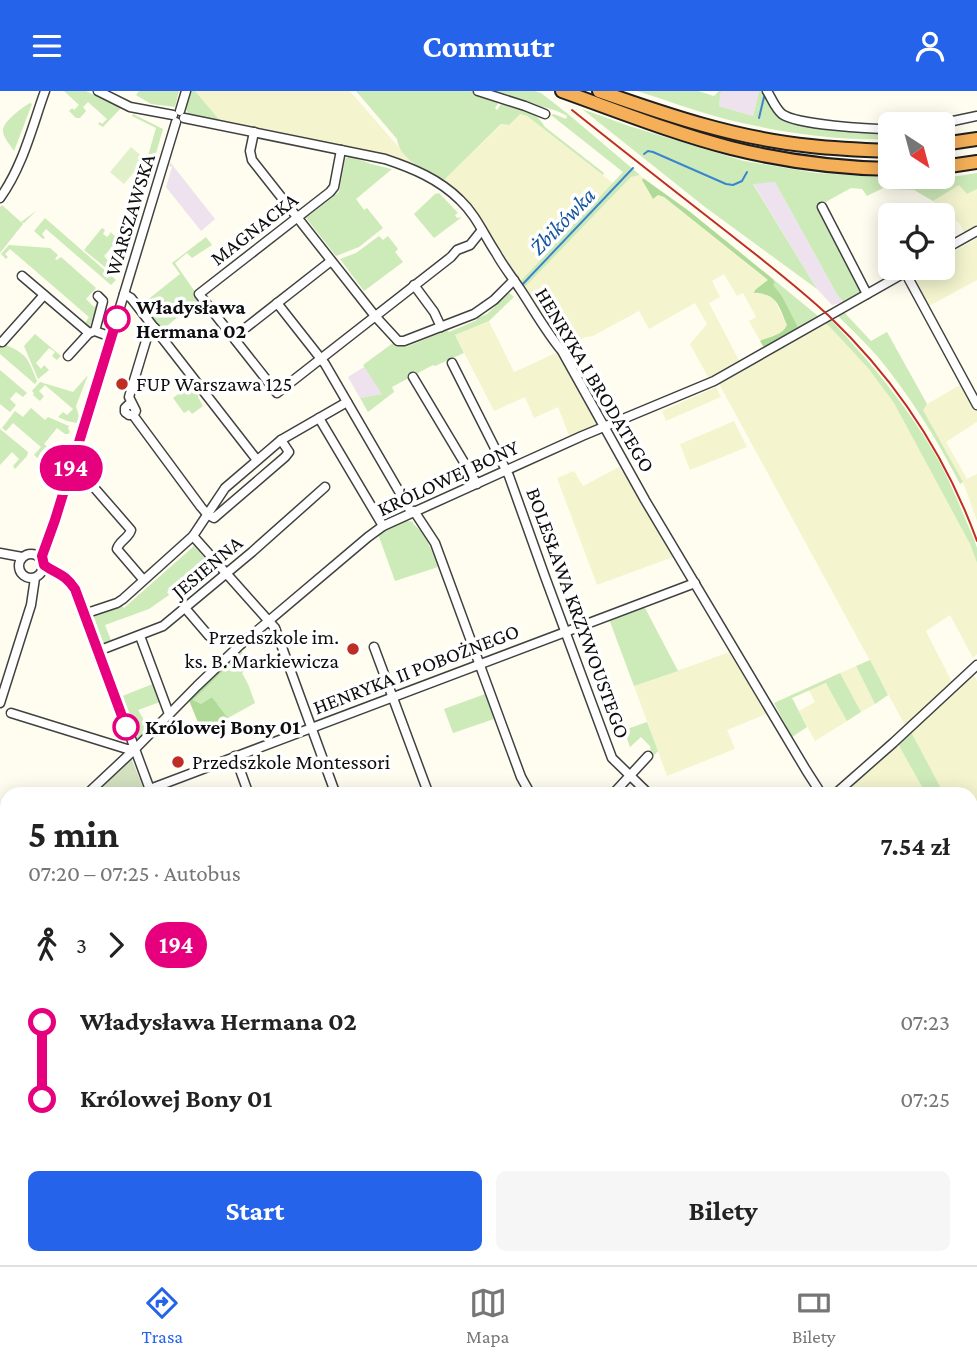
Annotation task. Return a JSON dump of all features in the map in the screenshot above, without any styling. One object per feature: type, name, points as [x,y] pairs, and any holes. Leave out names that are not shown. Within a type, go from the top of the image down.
[{"type":"highway","points":[[562,91],[682,134],[730,147],[783,159],[878,168]]},
{"type":"highway","points":[[598,91],[700,124],[781,142],[878,150]]},
{"type":"highway","points":[[956,142],[977,139]]},
{"type":"highway","points":[[956,148],[977,146]]},
{"type":"highway","points":[[956,165],[977,163]]},
{"type":"street","points":[[0,198],[20,162],[45,91]]},
{"type":"street","name":"HENRYKA I BRODATEGO","points":[[98,91],[130,107],[385,159],[425,175],[461,201],[475,218],[496,254],[562,351],[603,427],[817,787]]},
{"type":"street","name":"WARSZAWSKA","points":[[0,703],[28,610],[37,568],[55,520],[186,91]]},
{"type":"street","points":[[478,91],[545,114]]},
{"type":"street","points":[[767,91],[780,112],[792,119],[878,129]]},
{"type":"street","points":[[956,121],[977,117]]},
{"type":"street","points":[[254,132],[250,156],[331,261],[398,341],[474,314],[518,286]]},
{"type":"street","name":"MAGNACKA","points":[[234,337],[199,294],[330,192],[334,187],[341,150]]},
{"type":"street","points":[[821,207],[867,294]]},
{"type":"street","points":[[331,261],[234,337],[277,393],[457,250],[470,245],[482,230]]},
{"type":"street","points":[[955,243],[977,231]]},
{"type":"street","points":[[22,276],[92,332],[111,337]]},
{"type":"street","name":"KRÓLOWEJ BONY","points":[[95,787],[228,656],[383,526],[603,427],[714,381],[892,280]]},
{"type":"street","points":[[914,280],[977,405]]},
{"type":"street","points":[[414,285],[434,311],[441,327]]},
{"type":"street","points":[[124,294],[131,298],[257,460]]},
{"type":"street","points":[[2,342],[44,295]]},
{"type":"street","points":[[68,356],[92,332],[103,301],[98,296]]},
{"type":"street","points":[[277,303],[320,358],[435,543],[527,787]]},
{"type":"street","points":[[155,328],[148,334],[129,397],[132,405],[126,406],[126,414],[133,415],[207,513],[216,518],[285,457],[289,452],[281,440]]},
{"type":"street","name":"BOLESŁAWA KRZYWOUSTEGO","points":[[452,363],[507,471],[612,758],[642,787]]},
{"type":"street","points":[[413,377],[477,484]]},
{"type":"street","points":[[84,614],[123,599],[193,536],[225,488],[281,440],[347,402]]},
{"type":"street","points":[[320,418],[383,526]]},
{"type":"street","points":[[91,484],[131,530],[117,549],[141,577]]},
{"type":"street","name":"JESIENNA","points":[[98,651],[163,626],[325,487]]},
{"type":"street","points":[[193,536],[275,628],[333,787]]},
{"type":"street","points":[[37,568],[28,554],[21,562],[21,573],[37,568],[64,576],[72,585],[149,787]]},
{"type":"street","points":[[0,555],[21,562]]},
{"type":"street","name":"HENRYKA II POBOŻNEGO","points":[[163,787],[235,756],[695,583]]},
{"type":"street","points":[[185,608],[209,636]]},
{"type":"street","points":[[140,636],[169,714]]},
{"type":"street","points":[[373,647],[426,787]]},
{"type":"street","points":[[843,787],[977,665]]},
{"type":"street","points":[[11,713],[127,749],[135,749]]},
{"type":"street","points":[[235,756],[246,787]]},
{"type":"street","points":[[618,787],[648,756]]},
{"type":"shaded area","points":[[721,91],[759,91],[753,116],[719,106]]},
{"type":"shaded area","points":[[170,162],[215,219],[201,231],[166,187],[172,167],[169,166]]},
{"type":"shaded area","points":[[775,182],[838,296],[844,302],[832,305],[817,289],[753,183]]},
{"type":"shaded area","points":[[364,367],[382,394],[360,398],[348,377]]},
{"type":"green space","points":[[64,91],[86,91],[121,108],[103,127],[98,124],[107,119],[88,102],[83,107],[86,111],[80,118],[76,118],[69,111],[79,105]]},
{"type":"green space","points":[[139,91],[179,91],[175,107],[151,104],[136,95]]},
{"type":"green space","points":[[191,91],[195,91],[221,122],[188,114],[185,107]]},
{"type":"green space","points":[[195,91],[350,91],[415,166],[377,154],[221,122]]},
{"type":"green space","points":[[356,91],[471,91],[496,100],[497,110],[503,101],[532,113],[545,127],[604,173],[603,175],[527,116],[520,114],[509,125],[501,124],[442,182],[408,159],[397,139]]},
{"type":"green space","points":[[484,91],[541,93],[640,175],[631,177],[524,288],[565,350],[520,282],[623,172],[551,115],[566,119],[567,116]]},
{"type":"green space","points":[[637,91],[698,91],[714,96],[721,91],[719,106],[753,116],[759,91],[763,91],[779,115],[789,121],[878,130],[878,139],[807,135],[714,116]]},
{"type":"green space","points":[[32,104],[14,151],[4,136],[4,127],[13,115]]},
{"type":"green space","points":[[582,109],[744,161],[816,173],[878,177],[878,189],[881,189],[867,196],[862,189],[851,188],[822,204],[863,291],[844,302],[838,296],[775,182],[753,184],[817,289],[705,207]]},
{"type":"green space","points":[[133,114],[163,129],[133,239],[125,236],[156,128],[132,116]]},
{"type":"green space","points":[[519,114],[527,116],[613,183],[521,282],[473,206],[442,182],[502,124],[509,125]]},
{"type":"green space","points":[[131,147],[145,159],[124,184],[110,172]]},
{"type":"green space","points":[[349,156],[392,169],[356,199],[383,228],[359,247],[336,256],[306,218],[339,192],[345,159]]},
{"type":"green space","points":[[977,173],[977,189],[967,194],[959,185],[956,187],[956,176]]},
{"type":"green space","points":[[640,175],[652,198],[658,195],[664,197],[769,281],[755,290],[756,294],[763,293],[774,299],[787,325],[781,333],[760,341],[749,321],[756,317],[743,293],[737,296],[724,274],[712,281],[720,297],[709,303],[741,364],[710,381],[690,344],[707,324],[695,303],[649,329],[639,311],[593,336],[562,347],[524,288],[631,177]]},
{"type":"green space","points":[[643,178],[689,211],[773,279],[773,285],[782,296],[799,329],[765,349],[760,341],[779,334],[787,325],[772,298],[754,293],[768,280],[664,197],[658,195],[653,199]]},
{"type":"green space","points":[[959,184],[967,194],[977,189],[977,229],[965,235],[955,220],[955,203],[933,201],[951,189],[956,189]]},
{"type":"green space","points":[[889,189],[952,189],[933,201],[914,190]]},
{"type":"green space","points":[[439,193],[458,213],[455,215],[457,218],[462,217],[434,238],[414,214]]},
{"type":"green space","points":[[2,205],[21,222],[36,211],[22,222],[0,253],[0,207]]},
{"type":"green space","points":[[45,218],[116,280],[111,285],[46,229],[42,234],[45,238],[43,239],[34,231]]},
{"type":"green space","points":[[102,228],[107,237],[110,232],[132,244],[125,253],[122,251],[124,245],[118,240],[104,256],[109,262],[111,259],[113,261],[106,268],[84,250]]},
{"type":"green space","points":[[379,236],[383,240],[388,236],[398,249],[395,252],[403,262],[364,291],[340,259],[356,253]]},
{"type":"green space","points":[[206,237],[212,245],[192,258],[187,253],[175,263],[200,299],[162,330],[141,305],[180,274],[172,263]]},
{"type":"green space","points":[[977,238],[977,280],[927,307],[913,280],[955,280],[955,251]]},
{"type":"green space","points":[[9,245],[50,248],[58,255],[55,259],[61,257],[96,288],[86,299],[94,307],[97,306],[90,326],[85,327],[80,323],[85,323],[89,317],[10,249],[5,254],[8,257],[6,259],[1,254]]},
{"type":"green space","points":[[773,279],[818,316],[799,329],[782,296],[772,285],[775,283]]},
{"type":"green space","points":[[509,293],[514,297],[489,321],[455,335],[464,353],[433,365],[392,387],[394,392],[368,412],[360,398],[382,394],[363,365],[393,343],[404,344],[406,347],[477,320]]},
{"type":"green space","points":[[842,310],[871,341],[887,332],[927,404],[923,410],[963,482],[960,484],[922,418],[890,372],[836,314]]},
{"type":"green space","points":[[830,319],[887,384],[936,456],[974,539],[977,563],[970,544],[894,403],[868,368],[824,323]]},
{"type":"green space","points":[[489,321],[514,372],[560,351],[598,426],[570,438],[558,407],[534,418],[525,397],[494,411],[455,335]]},
{"type":"green space","points":[[824,323],[868,368],[894,403],[970,544],[977,563],[977,654],[973,658],[950,615],[926,631],[953,684],[906,727],[718,382]]},
{"type":"green space","points":[[35,334],[61,356],[57,360],[52,356],[55,352],[49,348],[36,363],[41,369],[44,365],[49,370],[38,379],[24,346]]},
{"type":"green space","points":[[0,342],[24,356],[37,381],[35,384],[0,354]]},
{"type":"green space","points":[[0,370],[27,393],[23,397],[16,392],[10,399],[16,405],[10,412],[0,404]]},
{"type":"green space","points":[[88,375],[76,406],[79,417],[77,423],[58,417],[63,412],[67,415],[73,409],[45,385],[39,391],[44,396],[40,401],[33,395],[32,391],[40,382],[73,392]]},
{"type":"green space","points":[[192,384],[199,392],[198,397],[203,406],[192,414],[189,410],[184,413],[173,398]]},
{"type":"green space","points":[[962,384],[977,410],[977,422],[946,442],[967,479],[977,474],[977,521],[963,482],[922,409]]},
{"type":"green space","points":[[716,387],[721,397],[666,421],[662,411]]},
{"type":"green space","points":[[31,408],[45,420],[48,417],[69,426],[68,434],[57,428],[44,444],[53,452],[43,463],[34,455],[41,447],[13,423],[6,431],[2,428],[15,411],[23,417]]},
{"type":"green space","points":[[734,421],[747,447],[690,470],[680,444]]},
{"type":"green space","points":[[0,429],[28,452],[15,469],[13,466],[19,459],[12,452],[0,465]]},
{"type":"green space","points":[[619,467],[622,472],[625,471],[643,500],[640,502],[673,557],[597,585],[557,478],[574,471],[583,486]]},
{"type":"green space","points":[[404,520],[413,522],[421,532],[438,567],[395,581],[378,534],[364,546],[363,544],[384,529]]},
{"type":"green space","points":[[194,546],[207,561],[149,609],[105,625],[112,643],[101,645],[91,618],[121,605],[124,608]]},
{"type":"green space","points":[[644,606],[678,671],[634,686],[609,619]]},
{"type":"green space","points":[[240,649],[243,653],[240,656],[249,668],[242,673],[255,703],[228,718],[212,697],[201,704],[193,700],[238,655],[236,652]]},
{"type":"green space","points":[[236,652],[239,655],[193,700],[201,704],[212,697],[228,718],[202,732],[188,698]]},
{"type":"green space","points":[[730,652],[769,713],[727,730],[735,749],[667,776],[634,686]]},
{"type":"green space","points":[[870,660],[888,695],[875,704],[856,666]]},
{"type":"green space","points":[[856,666],[875,704],[861,712],[840,673]]},
{"type":"green space","points":[[840,673],[861,712],[847,721],[826,683],[792,698],[807,727],[792,737],[774,703]]},
{"type":"green space","points":[[973,674],[977,681],[977,787],[940,787],[910,730]]},
{"type":"green space","points":[[155,683],[160,702],[138,710],[149,728],[137,739],[134,723],[128,720],[120,697]]},
{"type":"green space","points":[[827,683],[847,721],[815,741],[799,711],[815,702],[809,690]]},
{"type":"green space","points":[[485,694],[494,719],[453,733],[444,709]]},
{"type":"green space","points":[[647,722],[658,751],[637,774],[635,772],[651,755],[650,746],[641,737],[630,747],[624,730]]},
{"type":"green space","points":[[910,730],[940,787],[922,787],[897,742]]},
{"type":"green space","points":[[897,742],[922,787],[849,787]]},
{"type":"green space","points":[[131,758],[143,787],[100,787]]},
{"type":"waterway","name":"Żbikówka","points":[[759,118],[764,97]]},
{"type":"waterway","name":"Żbikówka","points":[[644,154],[653,152],[726,184],[733,185],[742,181],[747,172]]},
{"type":"waterway","name":"Żbikówka","points":[[521,286],[633,168]]},
{"type":"railway","points":[[572,110],[790,282],[853,340],[897,392],[934,449],[977,541]]},
{"type":"bus line","name":"194","points":[[117,319],[41,558],[44,565],[64,576],[75,589],[126,727]]},
{"type":"place","name":"Władysława Hermana 02","points":[[117,319]]},
{"type":"place","name":"FUP Warszawa 125","points":[[122,384]]},
{"type":"place","name":"Przedszkole im. ks. B. Markiewicza","points":[[353,649]]},
{"type":"place","name":"Królowej Bony 01","points":[[126,727]]},
{"type":"place","name":"Przedszkole Montessori","points":[[178,762]]}]
